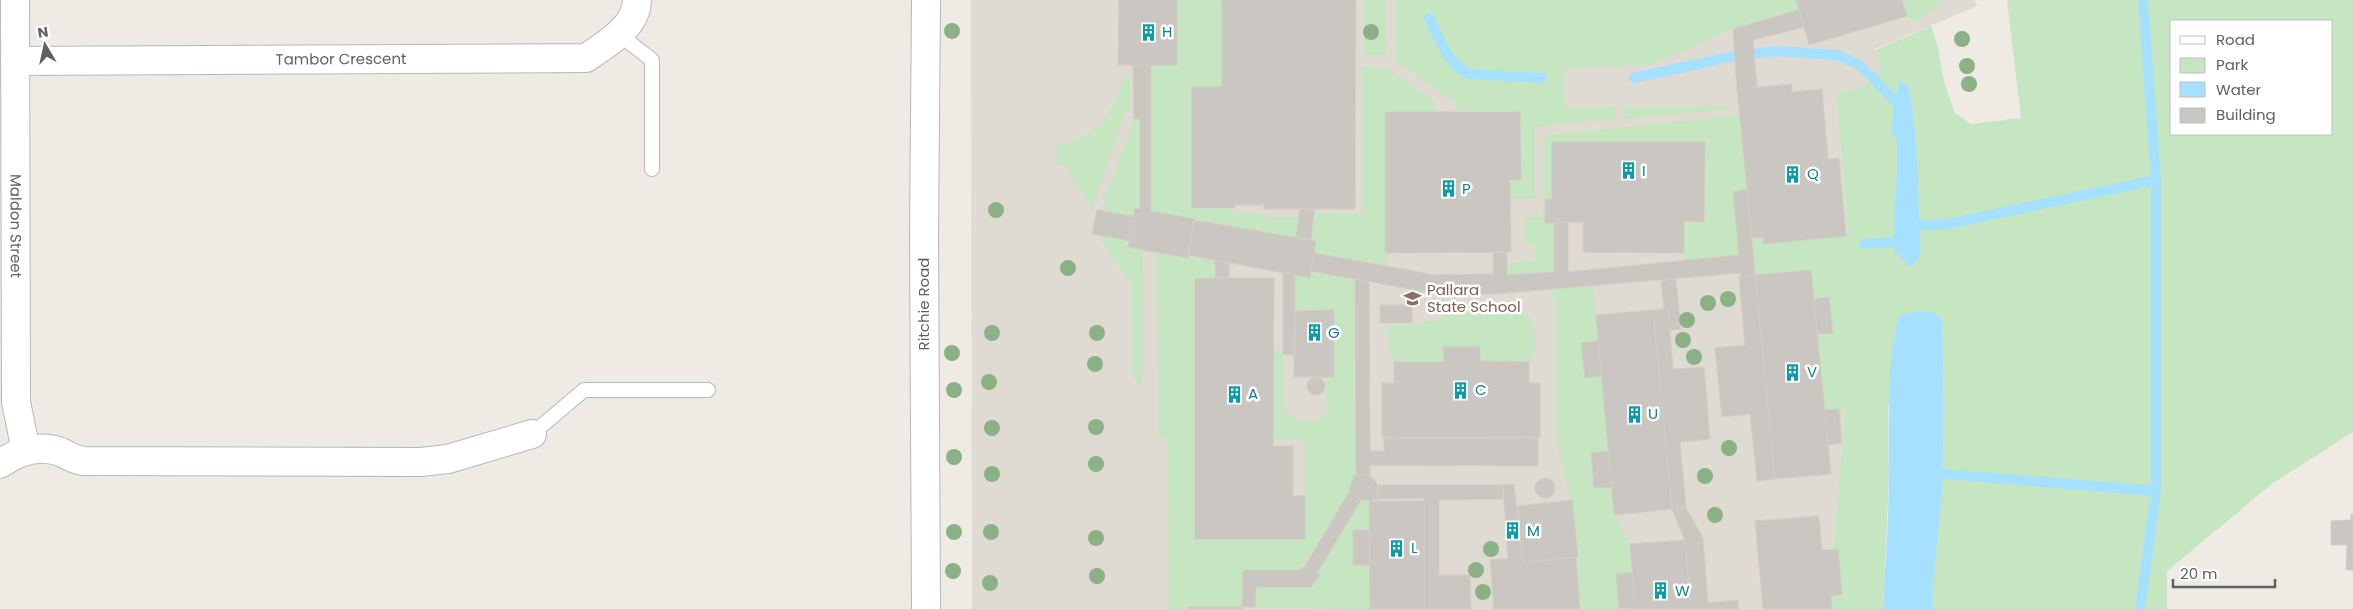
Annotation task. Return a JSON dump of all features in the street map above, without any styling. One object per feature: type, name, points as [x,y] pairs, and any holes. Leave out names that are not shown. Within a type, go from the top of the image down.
[{"type":"street","name":"Maldon Street","points":[[15,0],[16,402],[26,451]]},
{"type":"street","name":"Tambor Crescent","points":[[16,61],[586,58],[620,35],[637,6],[637,0]]},
{"type":"street","name":"Ritchie Road","points":[[926,0],[924,236],[926,609]]},
{"type":"street","points":[[0,464],[9,457],[36,448],[49,449],[83,461],[421,462],[448,459],[532,434]]},
{"type":"lane","points":[[620,35],[652,60],[652,169]]},
{"type":"lane","points":[[532,434],[584,390],[708,390]]},
{"type":"shaded area","name":"Pallara State School","points":[[971,0],[1975,0],[1977,6],[1875,49],[1881,70],[1863,88],[1836,91],[1854,305],[1833,549],[1856,609],[972,609]]},
{"type":"green space","points":[[1177,0],[1222,0],[1222,87],[1192,87],[1192,208],[1233,208],[1233,214],[1269,214],[1269,218],[1300,217],[1296,238],[1151,211],[1151,65],[1177,64]]},
{"type":"green space","points":[[1364,0],[1385,0],[1386,55],[1364,55]]},
{"type":"green space","points":[[1395,0],[1795,0],[1799,10],[1733,29],[1650,65],[1565,68],[1563,91],[1565,107],[1614,107],[1615,119],[1535,127],[1535,199],[1510,199],[1510,180],[1521,180],[1520,112],[1455,111],[1455,102],[1397,62],[1395,55]]},
{"type":"green space","points":[[1902,0],[1940,0],[1934,10],[1909,24]]},
{"type":"green space","points":[[2007,0],[2353,0],[2353,432],[2273,483],[2167,571],[2167,609],[1932,609],[1942,488],[1944,404],[1942,321],[1888,405],[1889,477],[1883,609],[1832,609],[1831,596],[1842,595],[1837,549],[1833,549],[1845,410],[1825,410],[1817,334],[1833,333],[1829,298],[1814,299],[1811,270],[1755,275],[1752,238],[1763,237],[1764,243],[1848,235],[1836,91],[1863,88],[1881,70],[1875,50],[1931,26],[1938,48],[1944,82],[1955,113],[1971,124],[2021,118]],"holes":[[[1909,86],[1916,149],[1921,256],[1897,174],[1897,143]]]},
{"type":"green space","points":[[1362,67],[1385,67],[1434,101],[1436,112],[1386,112],[1387,266],[1314,253],[1316,241],[1311,241],[1314,213],[1362,214]]},
{"type":"green space","points":[[1124,75],[1131,75],[1129,109],[1126,111],[1092,208],[1070,177],[1069,165],[1058,165],[1057,145],[1083,136],[1094,130],[1102,122],[1115,101]]},
{"type":"green space","points":[[1725,106],[1725,110],[1624,119],[1623,107]]},
{"type":"green space","points":[[1740,115],[1747,189],[1733,192],[1739,255],[1684,260],[1684,221],[1704,221],[1705,142],[1552,142],[1552,199],[1546,223],[1554,223],[1554,272],[1507,275],[1508,263],[1535,261],[1536,245],[1525,245],[1525,218],[1543,217],[1544,136]]},
{"type":"green space","points":[[1134,119],[1140,119],[1140,209],[1135,208],[1133,216],[1101,210]]},
{"type":"green space","points":[[1098,236],[1129,241],[1128,247],[1143,250],[1142,391],[1132,374],[1131,284]]},
{"type":"green space","points":[[1157,252],[1215,260],[1216,278],[1195,279],[1195,539],[1305,539],[1304,440],[1273,439],[1274,349],[1283,350],[1285,411],[1290,416],[1301,421],[1307,422],[1319,419],[1328,410],[1325,377],[1333,310],[1295,311],[1295,275],[1310,278],[1311,271],[1355,279],[1356,475],[1354,475],[1349,492],[1300,570],[1243,570],[1242,607],[1169,609],[1168,438],[1159,438]]},
{"type":"green space","points":[[1593,286],[1598,341],[1582,343],[1585,377],[1602,376],[1608,451],[1591,453],[1594,488],[1612,487],[1614,515],[1630,544],[1632,573],[1616,575],[1619,609],[1580,609],[1572,500],[1557,445],[1557,304],[1549,290]]},
{"type":"green space","points":[[1459,308],[1506,308],[1516,310],[1529,317],[1533,326],[1535,344],[1533,355],[1529,362],[1480,361],[1443,348],[1444,362],[1394,362],[1388,347],[1386,325],[1412,325],[1439,319]]},
{"type":"green space","points":[[1361,500],[1369,501],[1369,530],[1353,531],[1353,565],[1370,565],[1370,609],[1255,607],[1256,587],[1311,587],[1319,575],[1317,573]]},
{"type":"water","points":[[1899,81],[1909,86],[1916,149],[1921,256],[1910,267],[1894,251],[1897,143],[1891,130]]},
{"type":"water","points":[[1915,311],[1932,312],[1942,320],[1944,404],[1942,488],[1932,609],[1883,609],[1888,509],[1889,395],[1892,355],[1899,316]]},
{"type":"building","name":"H","points":[[1119,0],[1177,0],[1177,65],[1118,65]]},
{"type":"building","points":[[1222,0],[1356,0],[1355,209],[1263,209],[1264,205],[1235,205],[1235,208],[1192,208],[1192,87],[1222,87]]},
{"type":"building","points":[[1796,0],[1902,0],[1907,16],[1809,45]]},
{"type":"building","points":[[1799,10],[1804,27],[1753,40],[1757,87],[1737,89],[1733,29]]},
{"type":"building","points":[[1133,65],[1151,65],[1151,211],[1195,219],[1188,258],[1128,247],[1135,208],[1140,209],[1140,119],[1134,119]]},
{"type":"building","name":"Q","points":[[1792,84],[1792,92],[1822,89],[1828,159],[1839,158],[1846,236],[1763,244],[1763,237],[1752,238],[1737,89]]},
{"type":"building","name":"P","points":[[1385,112],[1520,112],[1521,180],[1510,180],[1511,252],[1385,253]]},
{"type":"building","name":"I","points":[[1552,142],[1705,142],[1704,222],[1684,221],[1684,253],[1583,252],[1583,222],[1545,223],[1545,199],[1552,199]]},
{"type":"building","points":[[1747,189],[1755,275],[1740,277],[1740,273],[1494,294],[1437,294],[1311,271],[1314,253],[1435,275],[1493,274],[1493,252],[1507,252],[1507,275],[1554,272],[1554,223],[1561,222],[1568,223],[1568,272],[1739,255],[1733,192]]},
{"type":"building","points":[[1300,209],[1314,210],[1311,241],[1296,238]]},
{"type":"building","points":[[1097,210],[1137,217],[1132,241],[1092,234]]},
{"type":"building","points":[[1194,220],[1316,241],[1310,278],[1188,255]]},
{"type":"building","points":[[1215,260],[1229,263],[1229,278],[1216,278]]},
{"type":"building","name":"V","points":[[1811,270],[1831,474],[1775,479],[1755,275]]},
{"type":"building","points":[[1283,272],[1295,275],[1295,355],[1283,354]]},
{"type":"building","points":[[1755,275],[1775,479],[1757,481],[1750,414],[1722,417],[1715,348],[1745,345],[1739,277]]},
{"type":"building","name":"A","points":[[1274,278],[1273,446],[1293,446],[1293,496],[1305,496],[1305,539],[1195,539],[1195,279]]},
{"type":"building","points":[[1355,279],[1369,282],[1370,451],[1384,451],[1384,438],[1538,438],[1538,466],[1370,465],[1370,475],[1356,475]]},
{"type":"building","points":[[1676,279],[1681,329],[1670,330],[1668,308],[1664,308],[1661,281]]},
{"type":"building","points":[[1829,297],[1833,333],[1817,334],[1814,299]]},
{"type":"building","points":[[1380,305],[1412,305],[1412,323],[1380,323]]},
{"type":"building","points":[[1668,308],[1673,369],[1704,367],[1710,439],[1680,442],[1686,508],[1672,509],[1653,310]]},
{"type":"building","name":"G","points":[[1334,310],[1334,377],[1294,377],[1295,311]]},
{"type":"building","name":"U","points":[[1653,310],[1672,509],[1614,515],[1596,315]]},
{"type":"building","points":[[1598,341],[1602,376],[1585,378],[1581,343]]},
{"type":"building","name":"C","points":[[1443,347],[1480,347],[1480,361],[1529,362],[1529,383],[1540,383],[1540,437],[1382,438],[1382,383],[1394,383],[1394,362],[1444,362]]},
{"type":"building","points":[[1312,377],[1320,377],[1325,382],[1323,393],[1312,395],[1307,390],[1307,382]]},
{"type":"building","points":[[1839,409],[1842,443],[1828,445],[1825,410]]},
{"type":"building","points":[[1608,451],[1612,487],[1594,488],[1591,453]]},
{"type":"building","points":[[1354,475],[1370,475],[1378,485],[1379,500],[1361,500],[1349,492]]},
{"type":"building","points":[[1545,478],[1552,481],[1555,488],[1552,495],[1545,498],[1538,495],[1535,488],[1538,481]]},
{"type":"building","name":"M","points":[[1514,484],[1523,563],[1576,557],[1580,609],[1494,609],[1490,559],[1508,559],[1503,485]]},
{"type":"building","points":[[1378,485],[1503,485],[1503,499],[1439,500],[1439,575],[1470,575],[1471,609],[1424,609],[1424,498],[1378,499]]},
{"type":"building","points":[[1349,492],[1361,500],[1317,573],[1305,566]]},
{"type":"building","points":[[1572,500],[1578,557],[1523,563],[1517,506]]},
{"type":"building","name":"L","points":[[1369,501],[1424,501],[1424,609],[1370,609]]},
{"type":"building","points":[[1686,508],[1703,538],[1708,603],[1738,600],[1738,609],[1691,609],[1685,540],[1672,509]]},
{"type":"building","points":[[2351,514],[2353,514],[2353,570],[2346,570],[2347,545],[2331,545],[2331,521],[2351,520]]},
{"type":"building","points":[[1819,516],[1822,550],[1838,549],[1842,595],[1831,596],[1832,609],[1763,609],[1755,521]]},
{"type":"building","points":[[1353,530],[1369,530],[1370,565],[1353,565]]},
{"type":"building","name":"W","points":[[1685,540],[1691,609],[1635,609],[1630,544]]},
{"type":"building","points":[[1305,566],[1320,575],[1311,587],[1256,587],[1255,607],[1242,607],[1243,570],[1300,570]]},
{"type":"building","points":[[1632,573],[1635,608],[1619,609],[1616,574]]},
{"type":"building","points":[[1188,607],[1242,607],[1242,609],[1188,609]]},
{"type":"waterway","points":[[2140,609],[2156,491],[2156,180],[2143,0]]},
{"type":"waterway","points":[[1429,18],[1449,57],[1468,74],[1542,78]]},
{"type":"waterway","points":[[1634,78],[1730,57],[1776,51],[1837,55],[1859,65],[1873,78],[1898,104],[1899,113]]},
{"type":"waterway","points":[[1908,226],[1948,224],[2156,180]]},
{"type":"waterway","points":[[1864,244],[1906,241]]},
{"type":"waterway","points":[[1930,473],[2156,491]]},
{"type":"place","name":"H","points":[[1148,32]]},
{"type":"place","name":"I","points":[[1628,171]]},
{"type":"place","name":"Q","points":[[1793,174]]},
{"type":"place","name":"P","points":[[1448,189]]},
{"type":"place","name":"Pallara State School","points":[[1413,299]]},
{"type":"place","name":"G","points":[[1314,333]]},
{"type":"place","name":"V","points":[[1793,372]]},
{"type":"place","name":"C","points":[[1461,390]]},
{"type":"place","name":"A","points":[[1234,394]]},
{"type":"place","name":"U","points":[[1634,414]]},
{"type":"place","name":"M","points":[[1513,531]]},
{"type":"place","name":"L","points":[[1397,548]]},
{"type":"place","name":"W","points":[[1661,591]]}]
